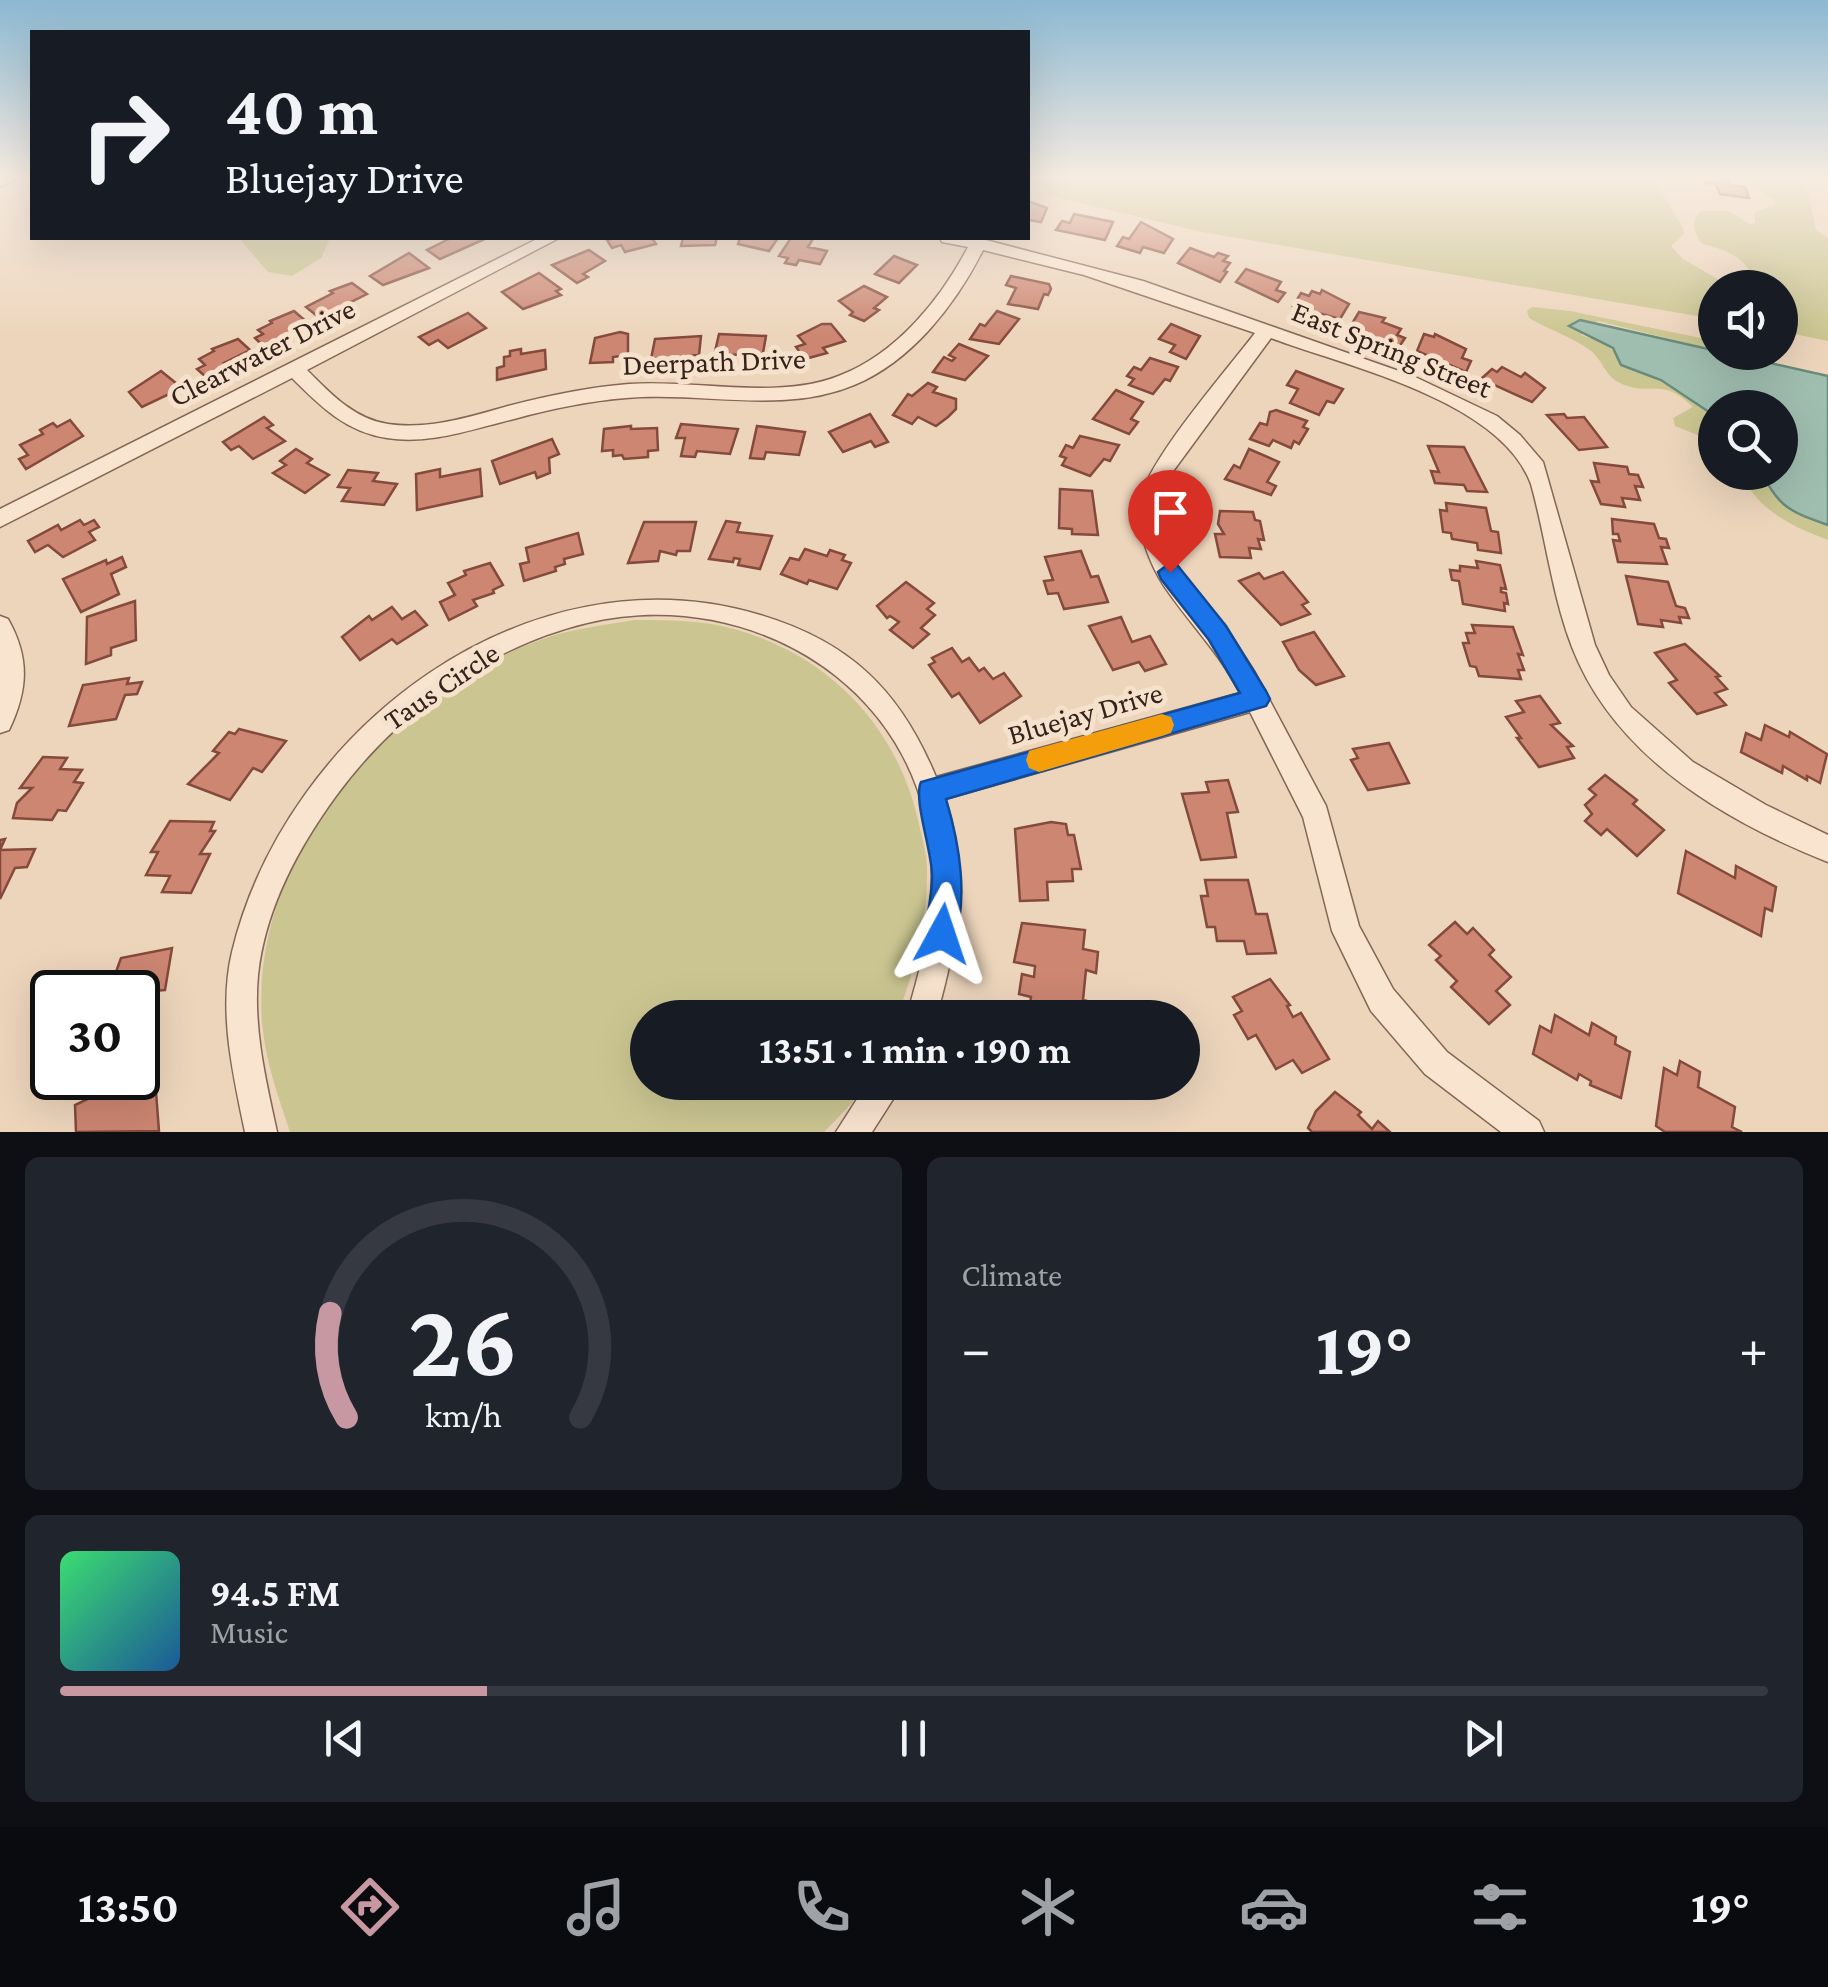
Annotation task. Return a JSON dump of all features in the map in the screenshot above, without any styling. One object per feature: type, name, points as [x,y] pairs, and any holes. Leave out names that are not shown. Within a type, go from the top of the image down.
[{"type":"street","name":"Clearwater Drive","points":[[0,519],[547,240]]},
{"type":"street","name":"East Spring Street","points":[[960,240],[1115,275],[1444,397],[1488,419],[1518,441],[1533,462],[1583,648],[1622,711],[1646,738],[1706,787],[1828,849]]},
{"type":"street","name":"Deerpath Drive","points":[[294,369],[336,410],[358,424],[412,435],[626,391],[686,388],[805,392],[854,377],[888,355],[953,290],[978,243]]},
{"type":"street","points":[[1267,330],[1162,472],[1150,503],[1153,536],[1172,579],[1217,633],[1257,699],[1316,815],[1346,931],[1382,1000],[1436,1064],[1528,1132]]},
{"type":"street","name":"Taus Circle","points":[[261,1132],[246,1059],[243,990],[254,926],[284,850],[324,785],[373,732],[430,686],[486,651],[554,621],[624,609],[703,609],[760,623],[813,647],[865,682],[905,736],[940,822],[946,875],[940,955],[926,1000]]},
{"type":"street","points":[[0,626],[11,644],[14,671],[10,698],[0,722]]},
{"type":"street","name":"Bluejay Drive","points":[[930,791],[1257,699]]},
{"type":"street","points":[[852,1132],[875,1100]]},
{"type":"shaded area","points":[[1197,231],[1683,231],[1671,246],[1702,270],[1698,270],[1698,316]]},
{"type":"shaded area","points":[[1695,231],[1817,231],[1828,238],[1828,341],[1798,335],[1798,270],[1749,270],[1729,253],[1701,243]]},
{"type":"shaded area","points":[[241,240],[329,240],[321,258],[292,276],[268,272]]},
{"type":"shaded area","points":[[1532,307],[1570,311],[1698,337],[1698,346],[1598,321],[1581,335],[1611,348],[1621,366],[1661,380],[1698,405],[1698,435],[1675,426],[1673,418],[1693,407],[1682,398],[1673,392],[1616,381],[1591,351],[1529,318],[1527,311]]},
{"type":"shaded area","points":[[1580,320],[1698,347],[1698,370],[1798,369],[1828,376],[1828,525],[1788,507],[1772,490],[1798,490],[1798,390],[1698,390],[1698,405],[1661,380],[1621,365],[1613,348],[1569,326]]},
{"type":"shaded area","points":[[1751,490],[1772,490],[1788,507],[1828,525],[1828,540],[1777,515]]},
{"type":"shaded area","points":[[635,620],[685,621],[722,626],[768,641],[829,677],[854,700],[895,756],[909,789],[927,869],[919,944],[903,1000],[630,1000],[630,1100],[854,1100],[852,1103],[824,1132],[290,1132],[264,1036],[264,959],[279,898],[306,840],[342,786],[385,738],[435,696],[489,662],[546,638]]},
{"type":"building","points":[[1060,231],[1109,231],[1105,240]]},
{"type":"building","points":[[1135,231],[1158,231],[1173,239],[1164,253],[1143,247],[1140,253],[1117,246],[1123,237],[1129,239]]},
{"type":"building","points":[[447,240],[483,240],[440,259],[427,250]]},
{"type":"building","points":[[607,240],[653,240],[656,244],[625,252],[621,245],[612,248]]},
{"type":"building","points":[[682,240],[716,240],[715,245],[681,246]]},
{"type":"building","points":[[739,240],[777,240],[769,251],[738,244]]},
{"type":"building","points":[[790,240],[812,240],[808,247],[827,251],[820,264],[799,260],[796,265],[785,263],[788,258],[779,256]]},
{"type":"building","points":[[1190,248],[1214,257],[1218,253],[1228,256],[1223,261],[1230,263],[1220,282],[1178,263]]},
{"type":"building","points":[[589,250],[605,261],[583,274],[588,277],[577,283],[552,265]]},
{"type":"building","points":[[409,253],[429,268],[383,285],[370,276]]},
{"type":"building","points":[[894,256],[917,265],[899,283],[875,274]]},
{"type":"building","points":[[1246,269],[1281,282],[1276,290],[1285,293],[1278,302],[1236,282]]},
{"type":"building","points":[[539,273],[561,289],[556,291],[561,295],[523,309],[502,292]]},
{"type":"building","points":[[1011,276],[1049,284],[1051,289],[1048,295],[1044,294],[1038,309],[1008,304],[1016,288],[1006,285]]},
{"type":"building","points":[[352,283],[367,294],[341,307],[344,309],[322,320],[306,307],[333,293],[330,291]]},
{"type":"building","points":[[864,286],[887,297],[874,308],[879,310],[864,321],[850,315],[853,312],[839,301]]},
{"type":"building","points":[[1322,290],[1349,304],[1340,319],[1293,306],[1301,293],[1309,296],[1312,291],[1320,294]]},
{"type":"building","points":[[294,311],[308,323],[266,349],[255,338],[263,334],[258,330],[270,321]]},
{"type":"building","points":[[997,311],[1019,319],[999,344],[970,339],[980,324],[985,326]]},
{"type":"building","points":[[1359,312],[1385,318],[1382,322],[1401,329],[1397,335],[1405,338],[1399,347],[1350,327]]},
{"type":"building","points":[[468,313],[486,328],[448,348],[438,340],[429,345],[419,337]]},
{"type":"building","points":[[822,324],[831,324],[845,341],[823,348],[827,353],[805,359],[796,347],[805,344],[798,336]]},
{"type":"building","points":[[1171,324],[1200,336],[1186,359],[1170,352],[1175,345],[1159,339]]},
{"type":"building","points":[[628,334],[628,355],[613,357],[613,362],[590,363],[595,338]]},
{"type":"building","points":[[719,334],[766,336],[763,353],[714,356]]},
{"type":"building","points":[[1424,334],[1435,334],[1466,349],[1462,358],[1471,361],[1466,372],[1417,351]]},
{"type":"building","points":[[701,336],[699,355],[651,359],[655,339]]},
{"type":"building","points":[[238,339],[250,350],[224,363],[229,367],[207,378],[197,369],[205,365],[199,359],[212,349]]},
{"type":"building","points":[[959,344],[988,356],[965,380],[933,372],[944,357],[952,361],[955,358],[949,355]]},
{"type":"building","points":[[521,349],[521,354],[545,350],[546,369],[497,380],[497,368],[504,366],[504,357]]},
{"type":"building","points":[[1150,358],[1178,367],[1170,381],[1165,379],[1153,394],[1129,385],[1134,379],[1127,376],[1134,367],[1141,370]]},
{"type":"building","points":[[1502,367],[1521,377],[1525,373],[1545,388],[1532,402],[1481,379],[1492,369],[1497,372]]},
{"type":"building","points":[[161,371],[182,388],[142,407],[129,392]]},
{"type":"building","points":[[1296,371],[1343,389],[1334,403],[1327,401],[1319,415],[1290,403],[1298,389],[1287,385]]},
{"type":"building","points":[[928,383],[937,387],[933,392],[956,399],[956,409],[948,417],[936,426],[918,417],[912,424],[893,415],[908,394],[912,396]]},
{"type":"building","points":[[1116,390],[1143,402],[1131,419],[1138,422],[1129,434],[1093,419]]},
{"type":"building","points":[[1276,410],[1307,421],[1303,427],[1308,429],[1299,444],[1294,441],[1291,448],[1273,440],[1269,446],[1250,439],[1260,423],[1267,425],[1270,412]]},
{"type":"building","points":[[870,414],[888,442],[875,447],[871,441],[843,452],[829,432]]},
{"type":"building","points":[[1564,414],[1567,418],[1584,417],[1607,447],[1579,450],[1547,415]]},
{"type":"building","points":[[264,417],[273,425],[267,428],[285,441],[253,459],[239,446],[231,450],[223,442]]},
{"type":"building","points":[[70,420],[83,436],[26,469],[19,459],[28,455],[20,445],[43,434],[40,430],[53,423],[57,427]]},
{"type":"building","points":[[681,424],[738,429],[730,454],[697,451],[695,457],[681,456],[685,438],[676,438]]},
{"type":"building","points":[[757,426],[805,432],[799,455],[766,452],[764,459],[750,458]]},
{"type":"building","points":[[657,428],[658,450],[648,451],[648,457],[624,459],[622,455],[613,456],[613,450],[602,451],[604,429]]},
{"type":"building","points":[[1080,436],[1119,445],[1110,461],[1104,459],[1090,476],[1062,465],[1066,458],[1060,456],[1066,445],[1073,448]]},
{"type":"building","points":[[552,439],[559,454],[549,458],[550,473],[537,478],[535,472],[500,484],[492,461]]},
{"type":"building","points":[[1428,446],[1464,447],[1487,492],[1435,483],[1431,471],[1439,472]]},
{"type":"building","points":[[296,449],[312,459],[307,463],[329,475],[305,493],[273,473],[286,465],[280,461]]},
{"type":"building","points":[[1249,449],[1279,462],[1267,482],[1276,486],[1271,495],[1225,479],[1234,465],[1240,468]]},
{"type":"building","points":[[1594,463],[1627,467],[1629,474],[1638,475],[1643,487],[1635,486],[1640,500],[1622,498],[1625,507],[1601,504],[1591,481],[1599,482]]},
{"type":"building","points":[[440,469],[440,477],[480,469],[482,496],[417,510],[416,474]]},
{"type":"building","points":[[348,470],[378,473],[373,481],[397,484],[384,505],[342,501],[350,488],[338,487]]},
{"type":"building","points":[[1060,489],[1092,491],[1098,535],[1072,534],[1072,529],[1059,528]]},
{"type":"building","points":[[1446,503],[1486,508],[1491,531],[1498,532],[1501,553],[1478,550],[1477,543],[1452,539],[1451,533],[1443,532],[1440,510],[1447,511]]},
{"type":"building","points":[[1220,511],[1253,512],[1255,520],[1260,521],[1264,540],[1258,539],[1261,549],[1249,548],[1251,558],[1220,557],[1215,534],[1224,534],[1218,524]]},
{"type":"building","points":[[1612,519],[1654,524],[1659,538],[1666,539],[1669,548],[1661,547],[1667,564],[1618,562],[1613,540],[1620,541],[1618,534],[1613,534]]},
{"type":"building","points":[[80,520],[84,525],[94,520],[99,527],[89,532],[95,540],[63,557],[48,545],[35,552],[28,541],[58,525],[61,530]]},
{"type":"building","points":[[726,521],[740,523],[737,532],[772,536],[760,569],[738,565],[740,559],[709,559]]},
{"type":"building","points":[[644,522],[696,522],[690,551],[677,551],[676,555],[660,551],[658,561],[628,563]]},
{"type":"building","points":[[578,533],[583,554],[564,559],[565,564],[555,567],[556,571],[524,581],[520,564],[529,562],[526,548]]},
{"type":"building","points":[[805,549],[827,556],[830,550],[845,555],[842,560],[851,563],[837,589],[781,574],[790,558],[799,560]]},
{"type":"building","points":[[1081,551],[1091,577],[1098,576],[1108,602],[1064,609],[1058,593],[1048,594],[1044,581],[1053,580],[1045,557]]},
{"type":"building","points":[[122,557],[126,567],[111,574],[119,594],[81,612],[63,579]]},
{"type":"building","points":[[1476,561],[1500,565],[1506,589],[1501,588],[1501,592],[1506,593],[1508,604],[1504,603],[1505,611],[1463,604],[1459,581],[1452,580],[1450,570],[1460,571],[1460,566],[1478,568]]},
{"type":"building","points":[[490,563],[503,585],[494,593],[473,600],[477,606],[449,620],[440,602],[455,595],[448,583],[466,575],[464,571]]},
{"type":"building","points":[[1283,572],[1308,602],[1302,605],[1310,614],[1281,625],[1239,581],[1259,573],[1264,579]]},
{"type":"building","points":[[1626,576],[1668,582],[1676,606],[1685,608],[1689,618],[1679,617],[1681,623],[1661,620],[1663,627],[1638,624]]},
{"type":"building","points":[[906,582],[934,603],[927,609],[935,615],[921,628],[929,634],[913,648],[890,630],[899,622],[887,618],[877,606]]},
{"type":"building","points":[[135,601],[136,640],[111,648],[111,655],[86,664],[87,617]]},
{"type":"building","points":[[392,607],[402,619],[415,611],[427,625],[397,644],[392,639],[360,660],[342,637],[369,616],[372,620]]},
{"type":"building","points":[[1121,617],[1132,642],[1150,636],[1166,664],[1145,671],[1139,662],[1113,670],[1089,626]]},
{"type":"building","points":[[1472,625],[1513,627],[1523,655],[1518,654],[1524,670],[1518,670],[1521,679],[1479,676],[1476,667],[1470,666],[1463,643],[1469,643],[1466,633],[1475,633]]},
{"type":"building","points":[[1314,632],[1344,676],[1316,685],[1299,670],[1283,642]]},
{"type":"building","points":[[1685,644],[1720,676],[1716,677],[1727,689],[1715,693],[1726,705],[1697,714],[1669,683],[1677,680],[1655,653]]},
{"type":"building","points":[[952,648],[962,662],[969,658],[979,671],[984,668],[993,679],[1004,673],[1021,696],[980,723],[959,693],[952,697],[929,665],[935,662],[932,658]]},
{"type":"building","points":[[129,678],[127,684],[142,682],[137,694],[125,695],[116,719],[69,726],[83,685]]},
{"type":"building","points":[[1540,696],[1560,723],[1551,725],[1573,746],[1567,747],[1574,758],[1539,767],[1506,717],[1524,712],[1516,701]]},
{"type":"building","points":[[1765,725],[1789,737],[1790,732],[1827,754],[1820,783],[1783,766],[1782,773],[1741,752],[1746,733],[1761,740]]},
{"type":"building","points":[[239,729],[286,741],[262,772],[253,768],[230,800],[188,784],[219,753],[213,751],[229,732],[235,734]]},
{"type":"building","points":[[1389,743],[1409,783],[1368,790],[1351,760],[1358,758],[1353,749]]},
{"type":"building","points":[[43,757],[67,758],[60,769],[82,770],[74,782],[83,783],[66,811],[58,810],[52,820],[13,818],[17,803],[32,788],[20,788]]},
{"type":"building","points":[[1605,775],[1637,800],[1633,804],[1664,830],[1637,856],[1607,829],[1601,835],[1585,821],[1592,814],[1585,805],[1596,795],[1589,789]]},
{"type":"building","points":[[1228,780],[1238,812],[1227,813],[1236,857],[1201,860],[1182,794],[1209,792],[1206,782]]},
{"type":"building","points":[[170,821],[214,822],[210,831],[215,831],[200,854],[210,854],[191,893],[162,892],[170,876],[146,875],[158,852],[151,852]]},
{"type":"building","points":[[1051,822],[1066,824],[1068,835],[1074,835],[1081,869],[1072,869],[1073,881],[1047,882],[1048,900],[1020,901],[1015,829]]},
{"type":"building","points":[[35,849],[27,867],[15,868],[0,899],[0,850]]},
{"type":"building","points":[[1686,851],[1735,878],[1736,866],[1776,887],[1772,911],[1765,908],[1761,936],[1678,893]]},
{"type":"building","points":[[1205,880],[1248,880],[1256,914],[1267,914],[1276,953],[1247,954],[1244,941],[1217,941],[1215,927],[1207,927],[1201,896],[1208,896]]},
{"type":"building","points":[[1455,922],[1467,934],[1473,928],[1494,950],[1489,955],[1511,977],[1496,991],[1510,1005],[1489,1024],[1451,987],[1457,981],[1436,960],[1441,956],[1429,945]]},
{"type":"building","points":[[1022,923],[1085,930],[1083,949],[1098,952],[1096,973],[1086,970],[1083,1000],[1031,1000],[1019,994],[1022,974],[1034,977],[1035,966],[1014,962]]},
{"type":"building","points":[[172,948],[165,990],[160,990],[160,970],[117,970],[121,958]]},
{"type":"building","points":[[1270,979],[1290,1005],[1287,1006],[1293,1017],[1301,1013],[1329,1059],[1302,1073],[1293,1060],[1276,1069],[1256,1035],[1248,1039],[1234,1015],[1242,1011],[1233,997]]},
{"type":"building","points":[[1555,1015],[1589,1035],[1592,1023],[1616,1037],[1615,1044],[1630,1052],[1621,1098],[1590,1085],[1591,1081],[1579,1074],[1577,1080],[1533,1054],[1540,1026],[1551,1032]]},
{"type":"building","points":[[1680,1061],[1700,1072],[1698,1087],[1735,1107],[1732,1127],[1742,1132],[1665,1132],[1656,1126],[1664,1068],[1677,1075]]},
{"type":"building","points":[[1335,1092],[1361,1112],[1358,1115],[1372,1129],[1378,1121],[1390,1132],[1312,1132],[1308,1128],[1316,1111]]},
{"type":"building","points":[[86,1100],[157,1100],[159,1131],[76,1132],[75,1105]]},
{"type":"slow traffic","points":[[1039,760],[1162,725]]},
{"type":"route","points":[[942,934],[946,875],[940,822],[930,791],[1257,699],[1217,633],[1170,572]]}]
